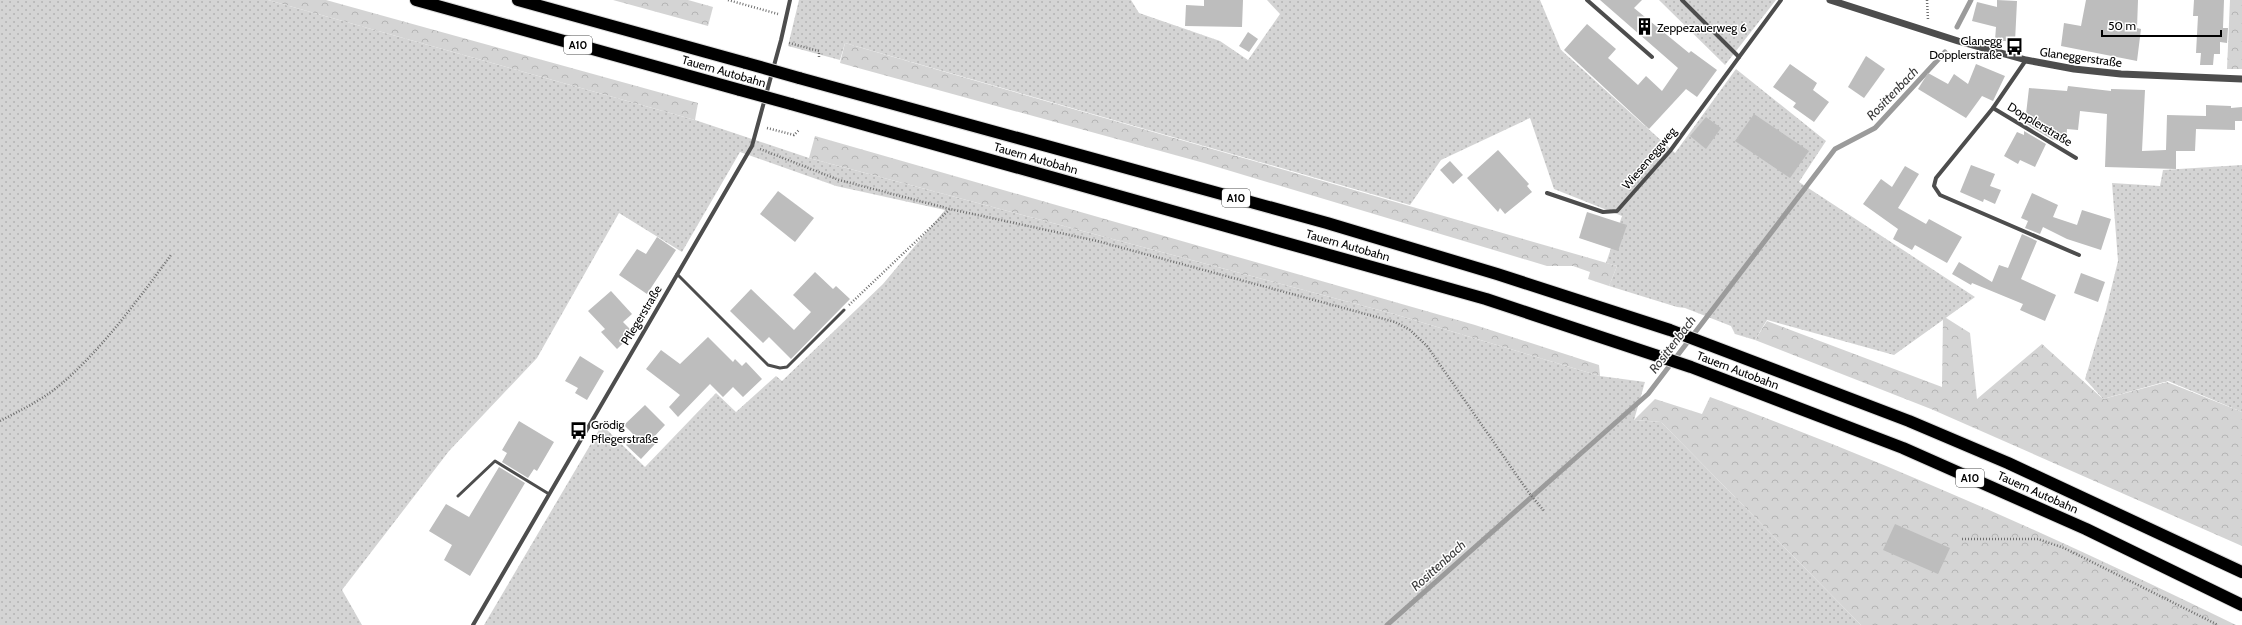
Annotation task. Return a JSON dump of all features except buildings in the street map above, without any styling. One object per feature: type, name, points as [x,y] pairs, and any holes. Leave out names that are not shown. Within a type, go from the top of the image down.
[{"type":"highway","name":"Tauern Autobahn","points":[[416,0],[1478,297],[1655,354],[1903,448],[2086,529],[2242,604]]},
{"type":"highway","name":"Tauern Autobahn","points":[[518,0],[1326,223],[1497,274],[1670,330],[1909,421],[2008,463],[2242,572]]},
{"type":"street","name":"Pflegerstraße","points":[[472,625],[752,146],[781,40],[790,0]]},
{"type":"street","points":[[1587,0],[1652,57]]},
{"type":"street","points":[[1682,0],[1739,57]]},
{"type":"street","name":"Wieseneggweg","points":[[1547,193],[1603,212],[1617,211],[1670,151],[1781,0]]},
{"type":"street","name":"Glaneggerstraße","points":[[1830,0],[1929,33],[2026,60],[2074,69],[2121,74],[2242,79]]},
{"type":"street","name":"Dopplerstraße","points":[[2026,60],[1993,108],[1936,178],[1934,186],[1940,195],[2079,255]]},
{"type":"street","name":"Dopplerstraße","points":[[1993,108],[2076,158]]},
{"type":"lane","points":[[678,274],[768,365],[780,368],[787,367],[844,310]]},
{"type":"lane","points":[[458,496],[495,462],[549,494]]},
{"type":"path","points":[[728,0],[787,16]]},
{"type":"path","points":[[1927,0],[1929,33]]},
{"type":"path","points":[[781,40],[819,51],[819,58]]},
{"type":"path","points":[[758,126],[794,135],[799,130]]},
{"type":"path","points":[[752,146],[839,180],[950,209],[1097,241],[1395,322],[1410,330],[1427,346],[1529,493],[1544,512]]},
{"type":"path","points":[[844,310],[950,209]]},
{"type":"path","points":[[0,421],[34,404],[61,385],[110,334],[171,255]]},
{"type":"path","points":[[1962,538],[2038,539],[2064,548],[2218,625]]},
{"type":"green space","points":[[0,0],[268,0],[695,120],[809,158],[1394,314],[1600,376],[1645,382],[1634,420],[1661,422],[1861,625],[484,625],[602,425],[645,467],[716,393],[736,412],[776,376],[782,381],[883,284],[945,210],[836,186],[740,152],[682,252],[619,213],[537,358],[449,451],[342,590],[362,625],[0,625]]},
{"type":"green space","points":[[268,0],[326,0],[698,103],[695,120]]},
{"type":"green space","points":[[613,0],[688,0],[713,7],[708,26]]},
{"type":"green space","points":[[799,0],[1131,0],[1139,13],[1220,41],[1248,60],[1280,14],[1267,0],[1540,0],[1561,50],[1675,153],[1736,69],[1826,141],[1799,182],[1975,297],[1894,355],[1767,320],[1755,340],[1735,334],[1731,326],[1685,308],[1677,307],[1609,286],[1617,266],[1606,263],[1622,216],[1554,189],[1530,118],[1441,160],[1410,205],[845,43],[840,60],[788,46]]},
{"type":"green space","points":[[1659,0],[1776,0],[1725,65]]},
{"type":"green space","points":[[2230,0],[2242,0],[2242,69],[2227,69]]},
{"type":"green space","points":[[845,43],[1617,266],[1609,286],[1588,279],[1590,272],[1573,266],[1547,266],[1204,163],[840,63]]},
{"type":"green space","points":[[815,136],[1475,325],[1599,365],[1600,376],[1394,314],[809,158]]},
{"type":"green space","points":[[2242,165],[2242,412],[2168,381],[2103,399],[2085,379],[2106,310],[2118,261],[2112,183],[2160,186],[2163,170]]},
{"type":"green space","points":[[1943,316],[1970,333],[1977,399],[2042,344],[2103,399],[2167,382],[2242,412],[2242,546],[1931,409],[1755,340],[1767,321],[1942,387]]},
{"type":"green space","points":[[1710,397],[1844,449],[1976,504],[2106,563],[2236,625],[1861,625],[1661,422],[1634,420],[1655,399],[1702,414]]},
{"type":"waterway","name":"Rosittenbach","points":[[1957,27],[1971,0]]},
{"type":"waterway","name":"Rosittenbach","points":[[1387,625],[1648,394],[1835,149],[1875,128],[1945,52]]},
{"type":"place","name":"Zeppezauerweg 6","points":[[1644,27]]},
{"type":"place","name":"Glanegg Dopplerstraße","points":[[2015,47]]},
{"type":"place","name":"Grödig Pflegerstraße","points":[[578,431]]}]
